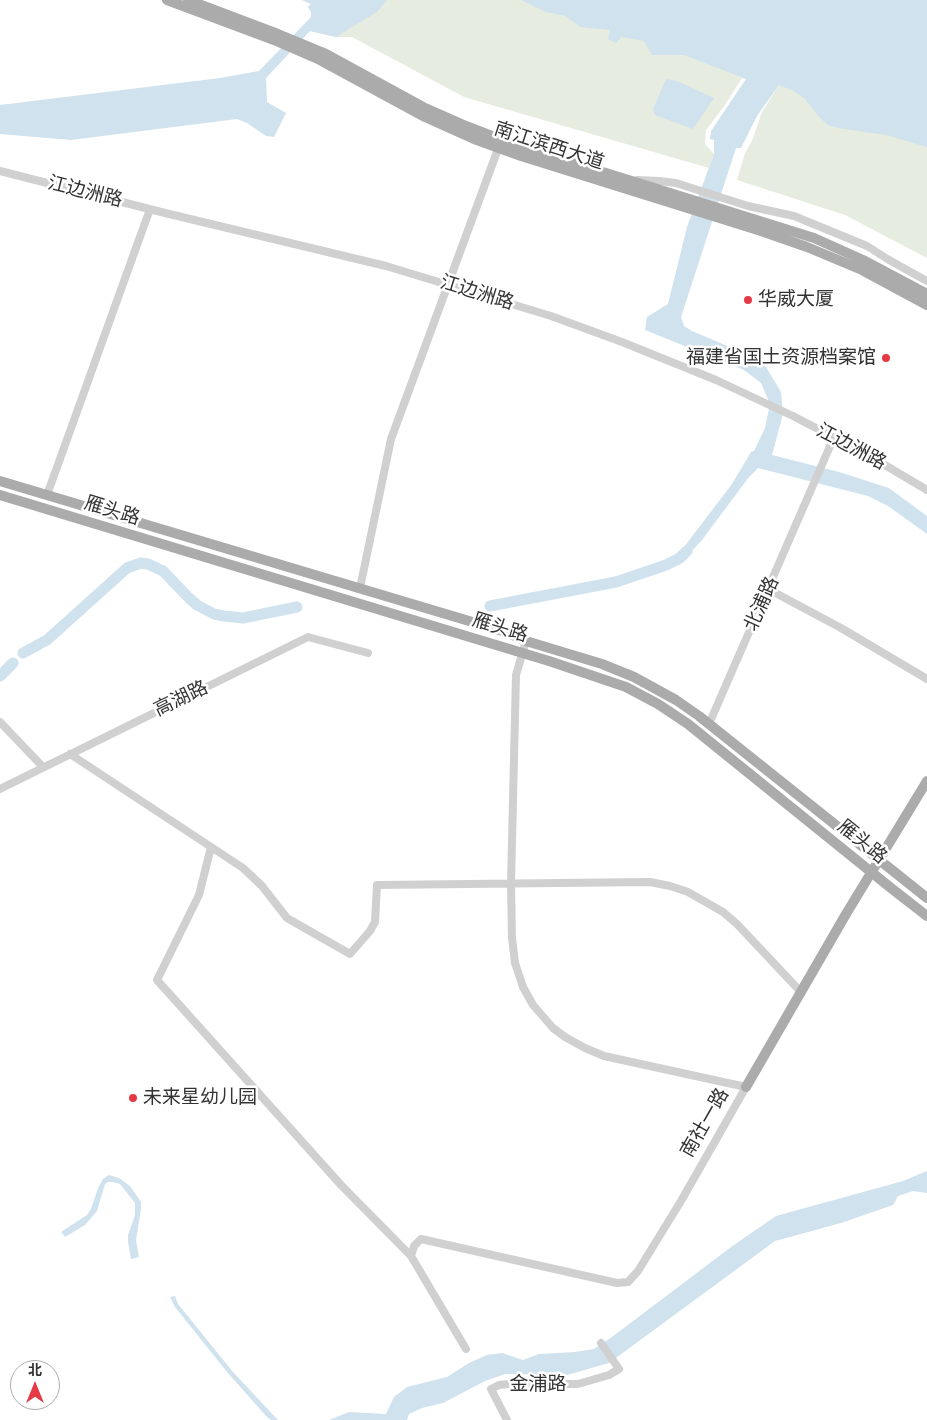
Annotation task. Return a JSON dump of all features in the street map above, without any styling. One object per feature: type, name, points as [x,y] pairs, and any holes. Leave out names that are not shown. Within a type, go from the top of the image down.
[{"type":"main road","name":"南江滨西大道","points":[[167,0],[276,37]]},
{"type":"main road","name":"南江滨西大道","points":[[188,0],[322,57],[466,126],[510,143],[785,228],[836,247],[927,294]]},
{"type":"main road","name":"南江滨西大道","points":[[322,57],[425,117],[498,148],[695,200]]},
{"type":"main road","name":"南江滨西大道","points":[[719,207],[780,237],[836,258],[927,305]]},
{"type":"main road","name":"雁头路","points":[[0,481],[147,526],[210,542],[506,632],[526,641],[602,664],[628,674],[676,700],[709,724],[927,898]]},
{"type":"main road","name":"雁头路","points":[[0,495],[523,653],[614,683],[642,695],[668,710],[707,739],[927,916]]},
{"type":"main road","name":"南社一路","points":[[746,1087],[800,991],[927,780]]},
{"type":"street","points":[[360,588],[392,439],[498,148]]},
{"type":"street","name":"江边洲路","points":[[0,171],[386,266],[551,316],[716,380],[834,437],[888,466],[927,490]]},
{"type":"street","points":[[719,207],[748,206],[794,216],[867,246],[927,282]]},
{"type":"street","points":[[47,495],[150,209]]},
{"type":"street","name":"北浦路","points":[[709,724],[834,437]]},
{"type":"street","points":[[768,589],[848,632],[927,679]]},
{"type":"street","name":"高湖路","points":[[0,789],[308,637],[368,653]]},
{"type":"street","points":[[526,641],[516,675],[511,928],[517,970],[528,997],[553,1028],[572,1042],[604,1056],[746,1087]]},
{"type":"street","points":[[0,722],[43,767]]},
{"type":"street","points":[[70,754],[250,873],[287,918],[350,954],[370,931],[375,922],[377,885],[644,882],[682,890],[705,901],[728,916],[800,991]]},
{"type":"street","points":[[212,847],[200,895],[157,980],[341,1185],[411,1256],[466,1349]]},
{"type":"street","name":"南社一路","points":[[411,1256],[414,1246],[421,1239],[617,1283],[628,1282],[638,1271],[681,1201],[746,1087]]},
{"type":"street","name":"金浦路","points":[[507,1420],[491,1389],[509,1384],[578,1384],[609,1375],[618,1367],[601,1343]]},
{"type":"shaded area","points":[[302,0],[851,0],[927,27],[927,258],[845,215],[737,180],[745,153],[752,141],[762,112],[779,85],[742,78],[706,130],[705,144],[714,154],[709,168],[464,97],[352,37],[336,37],[305,30],[312,14],[308,7],[311,4]]},
{"type":"water","points":[[302,0],[387,0],[377,12],[336,37],[310,31],[266,78],[267,102],[286,113],[274,137],[266,136],[247,123],[237,119],[71,140],[0,134],[0,105],[220,78],[259,71],[311,17],[308,7],[311,4]]},
{"type":"water","points":[[521,0],[927,0],[927,147],[886,135],[828,125],[805,99],[794,91],[779,85],[757,116],[741,148],[736,148],[681,317],[684,326],[692,331],[751,356],[766,367],[781,392],[783,414],[772,455],[839,472],[889,488],[927,516],[927,534],[888,506],[868,496],[758,468],[749,477],[702,540],[679,565],[672,557],[684,547],[732,484],[751,452],[754,451],[765,428],[770,404],[761,383],[744,370],[645,330],[647,317],[668,304],[687,227],[714,154],[714,140],[710,139],[711,131],[746,79],[684,55],[652,55],[644,41],[621,37],[616,43],[608,39],[610,30],[580,27],[566,16],[546,12]]},
{"type":"water","points":[[666,79],[677,81],[714,98],[693,129],[655,115],[653,109]]},
{"type":"water","points":[[927,1171],[927,1193],[913,1191],[898,1196],[893,1205],[841,1223],[775,1241],[609,1363],[567,1375],[505,1374],[485,1381],[443,1403],[422,1408],[409,1414],[407,1420],[329,1420],[349,1412],[386,1414],[394,1397],[407,1387],[447,1377],[469,1363],[487,1355],[502,1353],[523,1360],[539,1354],[594,1349],[731,1247],[776,1216],[903,1181]]},
{"type":"water","points":[[109,1175],[119,1178],[130,1186],[141,1202],[136,1240],[139,1257],[131,1259],[128,1242],[128,1235],[135,1215],[135,1203],[120,1184],[108,1182],[105,1184],[97,1211],[85,1225],[65,1237],[61,1232],[87,1215],[98,1188],[103,1179]]},
{"type":"water","points":[[175,1296],[178,1304],[233,1372],[278,1420],[271,1420],[266,1416],[227,1372],[175,1307],[170,1297]]},
{"type":"waterway","points":[[490,606],[616,582],[666,565],[680,558],[687,551]]},
{"type":"waterway","points":[[23,653],[47,640],[127,568],[141,563],[163,571],[197,605],[214,614],[243,618],[297,607]]},
{"type":"waterway","points":[[0,676],[13,663]]},
{"type":"place","name":"华威大厦","points":[[748,300]]},
{"type":"place","name":"福建省国土资源档案馆","points":[[886,358]]},
{"type":"place","name":"未来星幼儿园","points":[[133,1098]]}]
